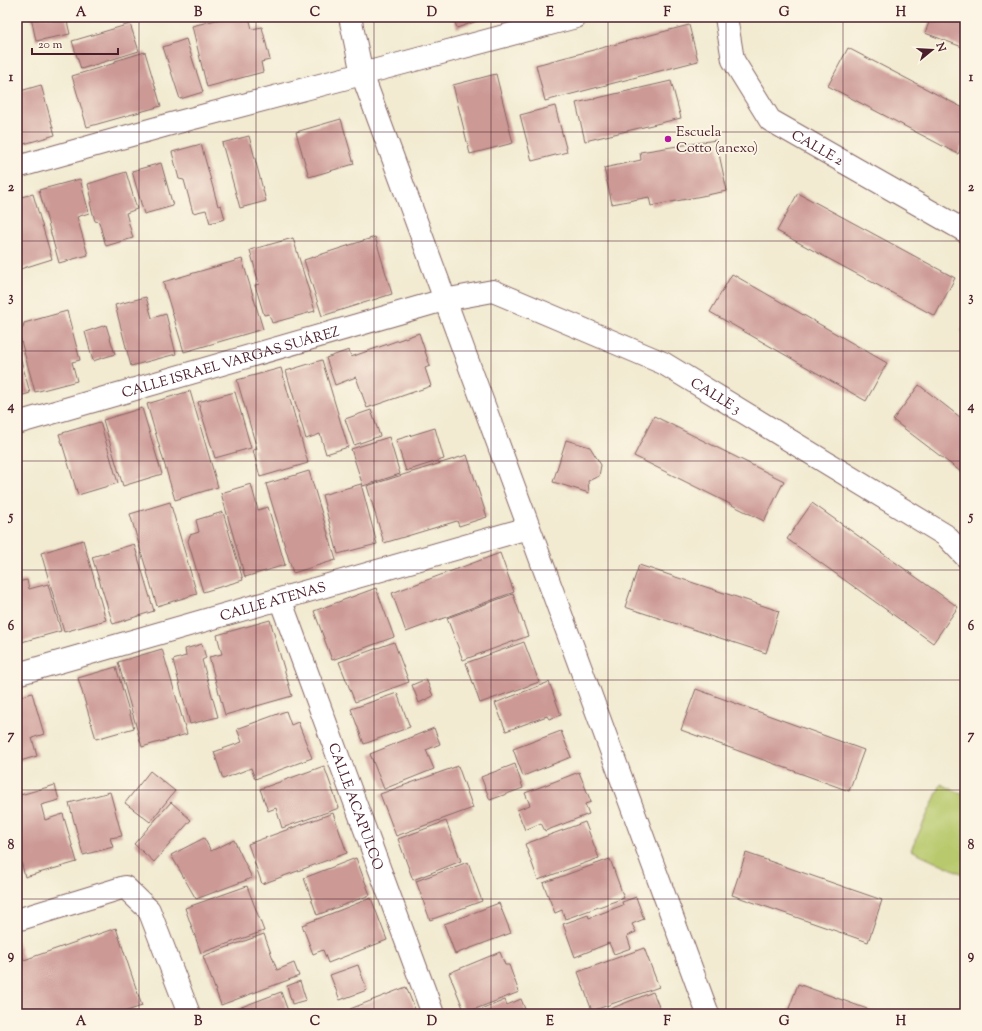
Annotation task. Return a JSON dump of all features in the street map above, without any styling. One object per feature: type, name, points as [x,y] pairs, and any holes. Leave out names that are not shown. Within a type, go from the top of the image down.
[{"type":"street","points":[[350,17],[362,74],[708,1014]]},
{"type":"street","points":[[17,167],[170,124],[576,17]]},
{"type":"street","name":"CALLE 2","points":[[726,17],[734,60],[770,120],[965,231]]},
{"type":"street","name":"CALLE 3","points":[[444,300],[493,290],[663,363],[945,535],[965,556]]},
{"type":"street","name":"CALLE ISRAEL VARGAS SUÁREZ","points":[[17,423],[444,300]]},
{"type":"street","name":"CALLE ATENAS","points":[[17,674],[528,528]]},
{"type":"street","name":"CALLE ACAPULCO","points":[[280,598],[434,1014]]},
{"type":"street","points":[[17,920],[125,887],[149,910],[189,1014]]},
{"type":"green space","points":[[941,784],[965,795],[965,875],[911,850]]},
{"type":"building","points":[[31,17],[66,17],[70,34],[36,41]]},
{"type":"building","points":[[228,17],[249,17],[252,29],[262,27],[270,60],[261,62],[263,72],[207,87],[192,26]]},
{"type":"building","points":[[453,17],[488,17],[457,28]]},
{"type":"building","points":[[931,17],[965,17],[965,48],[925,33]]},
{"type":"building","points":[[130,24],[139,51],[81,69],[72,41]]},
{"type":"building","points":[[689,25],[698,61],[545,101],[536,65]]},
{"type":"building","points":[[186,39],[203,92],[180,99],[163,47]]},
{"type":"building","points":[[848,48],[965,109],[965,141],[958,154],[828,86]]},
{"type":"building","points":[[145,52],[161,106],[87,127],[72,76]]},
{"type":"building","points":[[496,74],[513,143],[470,154],[453,85]]},
{"type":"building","points":[[671,81],[681,118],[585,141],[576,103]]},
{"type":"building","points":[[41,85],[55,135],[17,146],[17,92]]},
{"type":"building","points":[[555,106],[567,152],[532,161],[520,115]]},
{"type":"building","points":[[341,119],[354,164],[309,177],[296,132]]},
{"type":"building","points":[[249,136],[266,201],[240,208],[222,143]]},
{"type":"building","points":[[716,140],[727,191],[651,206],[649,197],[612,204],[604,168],[641,160],[640,152]]},
{"type":"building","points":[[201,144],[218,206],[221,205],[225,219],[210,223],[206,210],[193,213],[184,180],[179,179],[172,152]]},
{"type":"building","points":[[161,163],[173,206],[144,214],[132,171]]},
{"type":"building","points":[[126,172],[137,209],[126,213],[133,238],[106,246],[99,222],[95,221],[90,203],[92,200],[88,184]]},
{"type":"building","points":[[80,179],[89,213],[77,217],[88,255],[59,263],[39,190]]},
{"type":"building","points":[[798,193],[955,278],[935,316],[777,231]]},
{"type":"building","points":[[33,194],[52,259],[17,270],[17,198]]},
{"type":"building","points":[[375,237],[392,294],[322,316],[304,260]]},
{"type":"building","points":[[293,238],[315,311],[272,323],[269,314],[264,315],[255,285],[259,284],[250,250]]},
{"type":"building","points":[[242,259],[263,329],[184,352],[163,282]]},
{"type":"building","points":[[732,274],[887,363],[866,401],[710,312]]},
{"type":"building","points":[[146,297],[152,318],[166,314],[176,354],[131,366],[115,305]]},
{"type":"building","points":[[67,311],[80,360],[72,362],[77,381],[35,392],[18,330],[23,328],[24,323]]},
{"type":"building","points":[[106,325],[115,354],[93,361],[85,332]]},
{"type":"building","points":[[965,325],[965,333],[961,331]]},
{"type":"building","points":[[419,333],[430,366],[425,368],[431,386],[367,408],[356,377],[335,385],[326,358],[349,350],[351,357]]},
{"type":"building","points":[[17,345],[30,393],[17,397]]},
{"type":"building","points":[[322,360],[348,447],[326,454],[320,434],[306,439],[286,371]]},
{"type":"building","points":[[281,368],[308,463],[260,477],[253,450],[257,449],[237,380]]},
{"type":"building","points":[[919,385],[965,421],[965,475],[893,420]]},
{"type":"building","points":[[190,391],[218,487],[175,500],[147,404]]},
{"type":"building","points":[[235,392],[251,448],[215,458],[198,402]]},
{"type":"building","points":[[142,408],[162,474],[123,486],[103,420]]},
{"type":"building","points":[[371,410],[380,436],[354,445],[345,419]]},
{"type":"building","points":[[654,416],[784,481],[764,521],[634,456]]},
{"type":"building","points":[[100,422],[118,483],[78,495],[59,434]]},
{"type":"building","points":[[435,428],[444,459],[406,471],[396,440]]},
{"type":"building","points":[[389,437],[400,474],[363,486],[351,449]]},
{"type":"building","points":[[566,440],[590,447],[601,465],[599,476],[588,481],[589,493],[553,482]]},
{"type":"building","points":[[467,455],[487,517],[459,526],[457,521],[384,543],[367,486]]},
{"type":"building","points":[[309,471],[336,560],[293,573],[266,484]]},
{"type":"building","points":[[17,472],[21,485],[17,486]]},
{"type":"building","points":[[251,484],[258,510],[268,507],[285,565],[245,577],[221,493]]},
{"type":"building","points":[[361,484],[377,544],[338,554],[322,495]]},
{"type":"building","points":[[170,502],[197,594],[157,606],[130,514]]},
{"type":"building","points":[[812,503],[958,607],[933,643],[787,539]]},
{"type":"building","points":[[223,512],[243,580],[203,592],[188,541],[190,535],[199,532],[196,520]]},
{"type":"building","points":[[83,540],[106,620],[64,632],[41,553]]},
{"type":"building","points":[[134,544],[154,611],[113,624],[92,557]]},
{"type":"building","points":[[500,553],[514,592],[406,632],[392,593]]},
{"type":"building","points":[[639,565],[779,611],[766,653],[625,607]]},
{"type":"building","points":[[27,580],[29,589],[48,584],[61,631],[18,643],[17,582]]},
{"type":"building","points":[[376,588],[394,637],[332,660],[314,611]]},
{"type":"building","points":[[513,594],[528,636],[463,660],[447,618]]},
{"type":"building","points":[[270,620],[292,696],[225,715],[209,657],[222,654],[217,635]]},
{"type":"building","points":[[394,642],[409,682],[355,702],[339,662]]},
{"type":"building","points":[[524,642],[539,682],[480,703],[466,663]]},
{"type":"building","points":[[202,644],[206,658],[202,660],[218,717],[190,724],[173,660],[186,656],[185,649]]},
{"type":"building","points":[[162,649],[187,734],[142,747],[118,662]]},
{"type":"building","points":[[116,667],[134,728],[96,739],[78,678]]},
{"type":"building","points":[[426,679],[433,696],[419,703],[412,685]]},
{"type":"building","points":[[549,682],[561,715],[549,719],[547,716],[506,731],[495,703]]},
{"type":"building","points":[[696,689],[864,750],[849,791],[681,730]]},
{"type":"building","points":[[32,693],[44,734],[32,738],[37,756],[17,762],[17,698]]},
{"type":"building","points":[[397,693],[410,727],[364,744],[351,709]]},
{"type":"building","points":[[286,711],[291,725],[298,722],[312,758],[255,779],[251,768],[223,779],[214,752],[242,742],[237,729]]},
{"type":"building","points":[[434,728],[440,744],[426,750],[434,769],[384,789],[370,754]]},
{"type":"building","points":[[561,731],[571,757],[523,776],[513,749]]},
{"type":"building","points":[[515,764],[523,788],[490,800],[481,777]]},
{"type":"building","points":[[324,766],[339,808],[282,828],[276,808],[268,811],[260,789]]},
{"type":"building","points":[[458,766],[473,808],[396,836],[380,794]]},
{"type":"building","points":[[150,771],[175,791],[150,822],[125,803]]},
{"type":"building","points":[[579,772],[591,802],[585,804],[589,814],[545,831],[541,823],[525,830],[517,810],[530,805],[525,793]]},
{"type":"building","points":[[55,785],[59,800],[41,805],[45,820],[63,814],[77,862],[25,877],[17,846],[17,796]]},
{"type":"building","points":[[110,792],[122,836],[110,838],[113,847],[83,855],[69,803]]},
{"type":"building","points":[[171,802],[191,820],[154,862],[134,844]]},
{"type":"building","points":[[333,813],[347,853],[262,884],[248,844]]},
{"type":"building","points":[[446,821],[461,861],[413,880],[398,839]]},
{"type":"building","points":[[585,822],[599,858],[538,880],[525,844]]},
{"type":"building","points":[[204,838],[211,851],[234,840],[252,878],[196,899],[171,855]]},
{"type":"building","points":[[746,853],[882,900],[868,942],[732,895]]},
{"type":"building","points":[[356,858],[370,895],[317,915],[304,878]]},
{"type":"building","points":[[610,859],[624,898],[565,919],[562,910],[555,913],[543,883]]},
{"type":"building","points":[[468,862],[482,901],[430,920],[416,881]]},
{"type":"building","points":[[17,864],[20,872],[17,873]]},
{"type":"building","points":[[247,886],[264,931],[201,953],[185,908]]},
{"type":"building","points":[[636,897],[644,919],[632,924],[636,932],[627,936],[631,948],[614,954],[609,943],[575,957],[563,924],[588,915],[589,918],[623,905],[622,902]]},
{"type":"building","points":[[371,898],[387,940],[328,963],[323,950],[313,954],[302,925]]},
{"type":"building","points":[[499,903],[511,933],[455,954],[444,924]]},
{"type":"building","points":[[116,928],[142,1006],[118,1014],[17,1014],[17,940],[24,960]]},
{"type":"building","points":[[264,934],[277,970],[294,963],[299,976],[221,1005],[203,956]]},
{"type":"building","points":[[644,948],[659,987],[592,1011],[578,972]]},
{"type":"building","points":[[500,952],[505,965],[509,965],[519,992],[465,1013],[449,973]]},
{"type":"building","points":[[358,965],[367,990],[340,1000],[330,975]]},
{"type":"building","points":[[300,981],[306,1000],[292,1004],[287,986]]},
{"type":"building","points":[[798,984],[881,1014],[787,1014]]},
{"type":"building","points":[[406,987],[417,1014],[352,1014],[350,1009]]},
{"type":"building","points":[[281,992],[288,1011],[280,1014],[223,1014]]},
{"type":"building","points":[[653,992],[662,1014],[597,1014]]},
{"type":"building","points":[[521,999],[527,1014],[471,1014],[505,1000],[507,1005]]},
{"type":"place","name":"Escuela Cotto (anexo)","points":[[668,139]]}]
